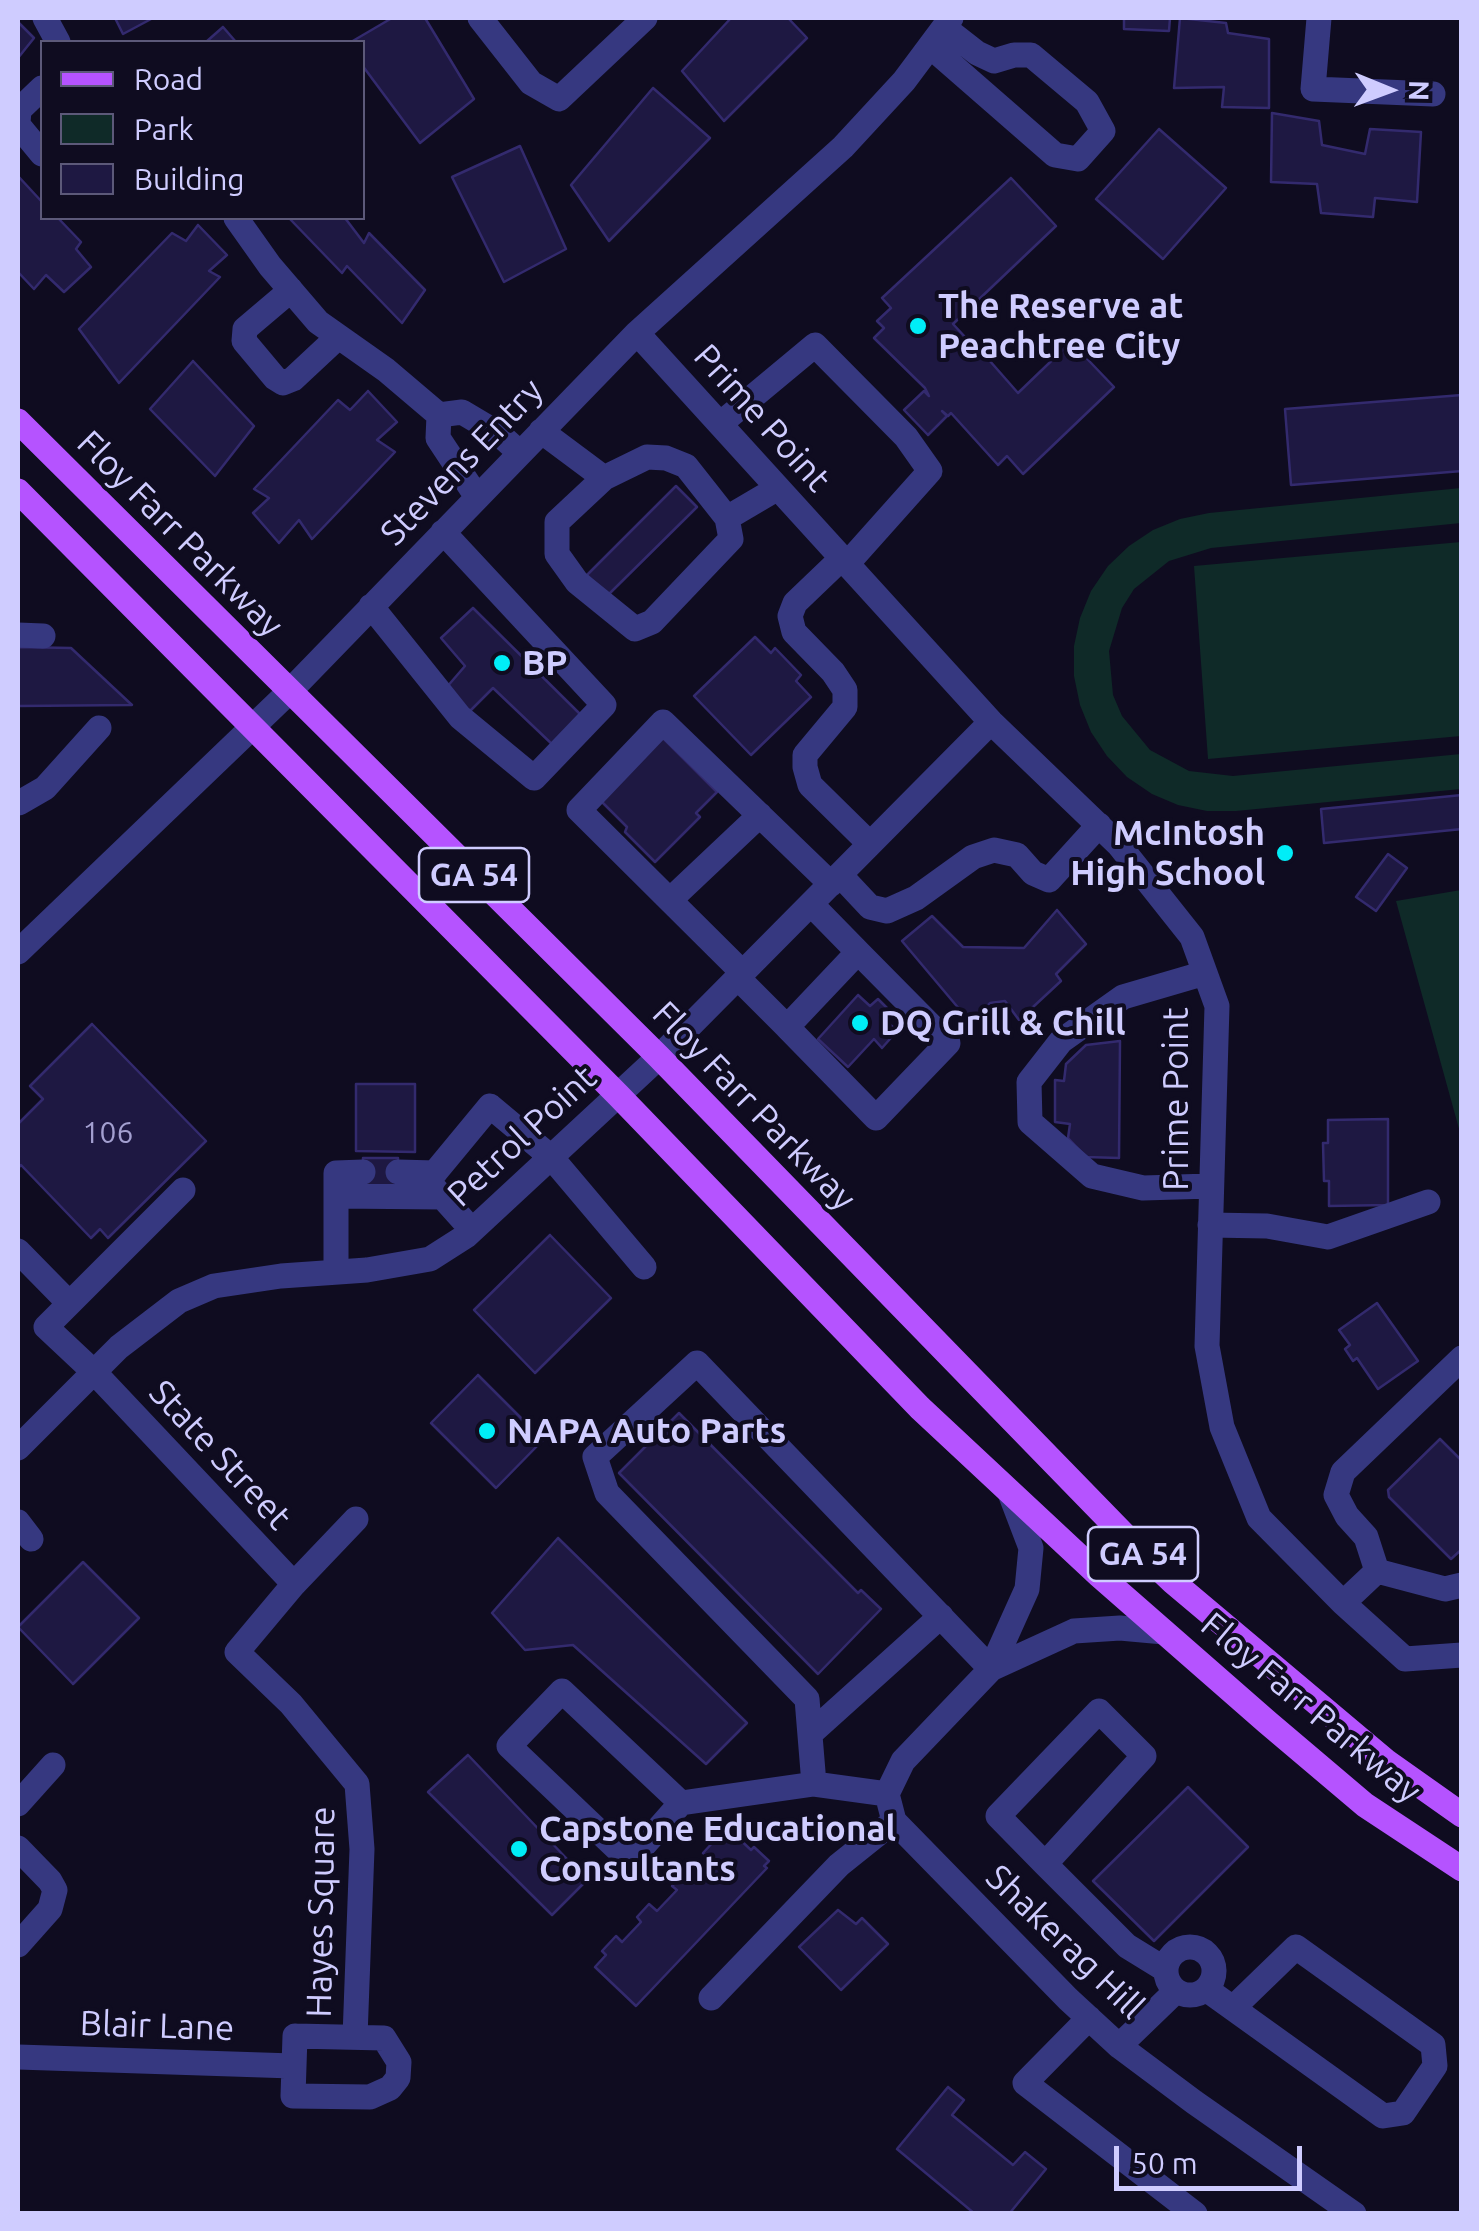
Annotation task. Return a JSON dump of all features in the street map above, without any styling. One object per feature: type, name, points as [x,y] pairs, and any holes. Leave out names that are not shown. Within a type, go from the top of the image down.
[{"type":"main road","name":"Floy Farr Parkway","points":[[18,421],[659,1058],[1173,1582],[1387,1762],[1462,1816]]},
{"type":"main road","name":"Floy Farr Parkway","points":[[18,491],[618,1096],[920,1408],[1164,1632],[1365,1805],[1462,1869]]},
{"type":"street","points":[[45,18],[57,40]]},
{"type":"street","points":[[480,18],[530,83],[559,99],[646,18]]},
{"type":"street","points":[[1319,18],[1313,88],[1433,94]]},
{"type":"street","points":[[942,30],[994,61],[1031,55],[1088,102],[1103,131],[1078,159],[1055,155],[942,30]]},
{"type":"street","name":"Stevens Entry","points":[[20,946],[289,692],[637,332],[843,147],[904,81],[942,30]]},
{"type":"street","points":[[40,90],[19,110],[18,124],[40,152]]},
{"type":"street","points":[[238,220],[318,322],[386,370],[439,415],[462,412],[499,434],[520,453]]},
{"type":"street","points":[[291,290],[245,329],[244,342],[274,378],[283,383],[293,379],[338,337]]},
{"type":"street","name":"Prime Point","points":[[637,332],[991,722],[1119,844],[1192,938],[1217,1006],[1208,1346],[1222,1427],[1258,1518],[1342,1603],[1405,1659],[1462,1655]]},
{"type":"street","points":[[720,424],[815,345],[906,437],[930,471],[845,561],[795,603],[790,616],[794,632],[845,690],[845,707],[805,755],[804,768],[810,785],[870,844]]},
{"type":"street","points":[[439,415],[438,438],[477,497]]},
{"type":"street","points":[[541,431],[604,478]]},
{"type":"street","points":[[647,457],[666,458],[686,466],[727,518],[732,539],[652,622],[635,629],[577,582],[556,554],[557,522],[604,478],[647,457]]},
{"type":"street","points":[[727,518],[778,488]]},
{"type":"street","points":[[371,606],[460,717],[534,778],[604,704],[443,532]]},
{"type":"street","points":[[811,904],[948,1043],[876,1118],[670,900],[579,810],[663,722],[835,880],[870,907],[887,911],[916,898],[974,857],[994,850],[1017,855],[1033,873],[1049,880],[1099,825]]},
{"type":"street","name":"Petrol Point","points":[[18,1448],[119,1348],[179,1301],[214,1286],[430,1259],[472,1230],[659,1058],[991,722]]},
{"type":"street","points":[[18,816],[18,802],[45,788],[99,728]]},
{"type":"street","points":[[670,900],[760,815]]},
{"type":"street","points":[[787,1027],[858,952]]},
{"type":"street","points":[[1205,973],[1123,997],[1062,1041],[1030,1082],[1030,1122],[1092,1176],[1143,1188],[1211,1186]]},
{"type":"street","points":[[439,1185],[490,1106],[550,1156],[644,1267]]},
{"type":"street","points":[[336,1272],[336,1173],[363,1172]]},
{"type":"street","points":[[398,1172],[439,1185],[472,1230]]},
{"type":"street","points":[[336,1196],[439,1185]]},
{"type":"street","points":[[18,1251],[69,1303],[183,1190]]},
{"type":"street","points":[[1210,1225],[1266,1226],[1328,1236],[1428,1202]]},
{"type":"street","name":"State Street","points":[[69,1303],[46,1327],[95,1373],[294,1584]]},
{"type":"street","points":[[1377,1572],[1366,1537],[1347,1516],[1336,1495],[1343,1472],[1462,1358]]},
{"type":"street","points":[[814,1784],[806,1699],[607,1493],[595,1457],[698,1363],[991,1668]]},
{"type":"street","points":[[711,1998],[839,1865],[894,1821],[887,1794],[904,1761],[991,1668],[1027,1589],[1031,1548],[1010,1493]]},
{"type":"street","name":"Hayes Square","points":[[355,2036],[362,1849],[357,1784],[291,1704],[237,1652],[356,1519]]},
{"type":"street","points":[[1342,1603],[1377,1572]]},
{"type":"street","points":[[1377,1572],[1445,1590],[1462,1585]]},
{"type":"street","points":[[810,1734],[942,1616]]},
{"type":"street","points":[[991,1668],[1074,1631],[1120,1628],[1164,1632]]},
{"type":"street","points":[[682,1802],[562,1691],[510,1746],[630,1861],[682,1802],[814,1784],[887,1794]]},
{"type":"street","points":[[1046,1864],[1144,1756],[1099,1711],[998,1816],[1127,1946],[1171,1980],[1192,1995],[1206,1989],[1214,1967],[1207,1953],[1185,1946],[1177,1950],[1167,1962],[1171,1980]]},
{"type":"street","points":[[18,1804],[53,1765]]},
{"type":"street","name":"Shakerag Hill","points":[[894,1821],[1119,2046],[1354,2214]]},
{"type":"street","points":[[18,1848],[55,1890],[50,1909],[18,1944]]},
{"type":"street","points":[[1206,1989],[1383,2116],[1403,2113],[1435,2066],[1433,2045],[1296,1948],[1234,2007]]},
{"type":"street","points":[[1119,2046],[1171,1980]]},
{"type":"street","points":[[1089,2018],[1025,2083],[1195,2214]]},
{"type":"street","name":"Hayes Square","points":[[295,2036],[355,2036],[384,2038],[400,2062],[398,2078],[381,2094],[370,2097],[293,2096],[295,2036]]},
{"type":"street","name":"Blair Lane","points":[[18,2056],[294,2066]]},
{"type":"green space","points":[[1461,488],[1461,523],[1211,548],[1169,561],[1134,589],[1122,608],[1109,651],[1113,695],[1122,716],[1150,750],[1189,771],[1233,776],[1461,754],[1461,789],[1207,811],[1152,794],[1127,777],[1107,756],[1080,705],[1074,676],[1074,646],[1091,591],[1108,566],[1129,546],[1153,530],[1209,513]]},
{"type":"green space","points":[[1461,542],[1461,736],[1208,759],[1194,566]]},
{"type":"green space","points":[[1462,890],[1461,1136],[1396,901]]},
{"type":"building","points":[[115,18],[153,18],[123,34]]},
{"type":"building","points":[[392,18],[425,18],[474,99],[420,143],[365,69],[365,40],[354,40]]},
{"type":"building","points":[[731,18],[788,18],[807,38],[724,121],[682,71]]},
{"type":"building","points":[[1124,18],[1170,18],[1169,31],[1124,29]]},
{"type":"building","points":[[1180,18],[1226,23],[1228,33],[1269,39],[1269,108],[1222,107],[1224,87],[1174,88]]},
{"type":"building","points":[[18,22],[34,38],[18,58]]},
{"type":"building","points":[[223,27],[234,40],[208,40]]},
{"type":"building","points":[[653,88],[710,138],[609,241],[571,185]]},
{"type":"building","points":[[1272,113],[1319,121],[1322,145],[1365,154],[1370,129],[1421,132],[1417,202],[1375,198],[1373,217],[1321,213],[1317,184],[1271,182]]},
{"type":"building","points":[[1159,129],[1226,188],[1163,259],[1096,199]]},
{"type":"building","points":[[520,146],[566,249],[504,282],[452,177]]},
{"type":"building","points":[[18,176],[40,200],[40,220],[60,220],[81,242],[76,249],[91,267],[64,292],[46,275],[34,289],[18,272]]},
{"type":"building","name":"The Reserve at Peachtree City","points":[[1011,178],[1056,226],[953,324],[1018,393],[1071,342],[1114,387],[1023,474],[1007,456],[998,465],[951,413],[948,416],[942,411],[947,416],[928,435],[904,410],[924,391],[929,396],[925,388],[874,338],[884,328],[877,321],[891,308],[882,298]]},
{"type":"building","points":[[291,220],[347,220],[364,243],[369,233],[425,290],[402,323],[347,266],[342,273]]},
{"type":"building","points":[[198,225],[227,255],[209,271],[220,277],[119,383],[79,329],[172,233],[186,241]]},
{"type":"building","points":[[193,361],[254,426],[215,476],[150,409]]},
{"type":"building","points":[[368,391],[397,422],[377,440],[395,452],[312,539],[299,520],[279,543],[253,513],[269,498],[254,489],[338,400],[350,410]]},
{"type":"building","points":[[1462,395],[1462,471],[1291,485],[1285,409]]},
{"type":"building","points":[[676,486],[697,507],[607,596],[587,575]]},
{"type":"building","points":[[473,608],[585,719],[554,746],[493,688],[469,712],[446,688],[465,666],[441,638]]},
{"type":"building","points":[[755,637],[771,653],[775,648],[801,675],[796,681],[811,697],[751,755],[694,696]]},
{"type":"building","points":[[18,647],[71,648],[132,705],[18,706]]},
{"type":"building","points":[[662,737],[717,792],[696,813],[700,817],[655,862],[600,800]]},
{"type":"building","points":[[1462,795],[1462,829],[1324,843],[1321,809]]},
{"type":"building","points":[[1388,854],[1407,868],[1376,911],[1356,897]]},
{"type":"building","points":[[1057,910],[1086,944],[1056,974],[1061,981],[1019,1020],[1005,1001],[990,1003],[971,1023],[902,941],[932,916],[963,947],[1024,948]]},
{"type":"building","name":"DQ Grill & Chill","points":[[858,995],[870,1006],[878,999],[887,1008],[880,1015],[897,1031],[882,1048],[874,1039],[848,1067],[818,1039]]},
{"type":"building","points":[[92,1024],[206,1141],[108,1238],[100,1229],[91,1238],[21,1165],[18,1168],[18,1124],[43,1099],[30,1086]]},
{"type":"building","points":[[1120,1041],[1119,1158],[1086,1157],[1068,1138],[1070,1124],[1055,1122],[1055,1080],[1064,1081],[1066,1064],[1086,1045]]},
{"type":"building","points":[[356,1084],[415,1084],[415,1152],[356,1151]]},
{"type":"building","points":[[1388,1119],[1388,1205],[1329,1206],[1323,1143],[1328,1143],[1328,1120]]},
{"type":"building","points":[[363,1158],[398,1158],[398,1192],[363,1192]]},
{"type":"building","points":[[550,1235],[611,1298],[535,1373],[474,1310]]},
{"type":"building","points":[[1377,1303],[1418,1361],[1378,1389],[1357,1358],[1353,1361],[1345,1349],[1350,1345],[1339,1330]]},
{"type":"building","name":"NAPA Auto Parts","points":[[478,1375],[543,1440],[496,1488],[431,1423]]},
{"type":"building","points":[[679,1413],[858,1593],[861,1590],[881,1609],[818,1674],[619,1473]]},
{"type":"building","points":[[1440,1439],[1462,1461],[1462,1549],[1451,1559],[1389,1497],[1388,1490]]},
{"type":"building","points":[[558,1538],[747,1723],[706,1764],[573,1645],[525,1650],[492,1613]]},
{"type":"building","points":[[83,1562],[139,1618],[73,1684],[18,1627]]},
{"type":"building","points":[[468,1755],[587,1880],[552,1915],[428,1792]]},
{"type":"building","points":[[1188,1787],[1248,1847],[1154,1941],[1093,1881]]},
{"type":"building","points":[[731,1831],[769,1861],[764,1866],[767,1868],[636,2006],[595,1967],[606,1955],[602,1951],[616,1936],[622,1942],[641,1922],[637,1917],[649,1904],[657,1911],[677,1890],[672,1886],[683,1875],[688,1880],[709,1858],[703,1853]]},
{"type":"building","points":[[838,1910],[856,1924],[862,1918],[888,1944],[841,1990],[799,1947]]},
{"type":"building","points":[[948,2087],[964,2100],[952,2115],[1013,2165],[1025,2152],[1046,2169],[1009,2214],[975,2214],[897,2149]]},
{"type":"place","name":"The Reserve at Peachtree City","points":[[918,326]]},
{"type":"place","name":"BP","points":[[502,663]]},
{"type":"place","name":"McIntosh High School","points":[[1285,853]]},
{"type":"place","name":"DQ Grill & Chill","points":[[860,1023]]},
{"type":"place","name":"NAPA Auto Parts","points":[[487,1431]]},
{"type":"place","name":"Capstone Educational Consultants","points":[[519,1849]]}]
